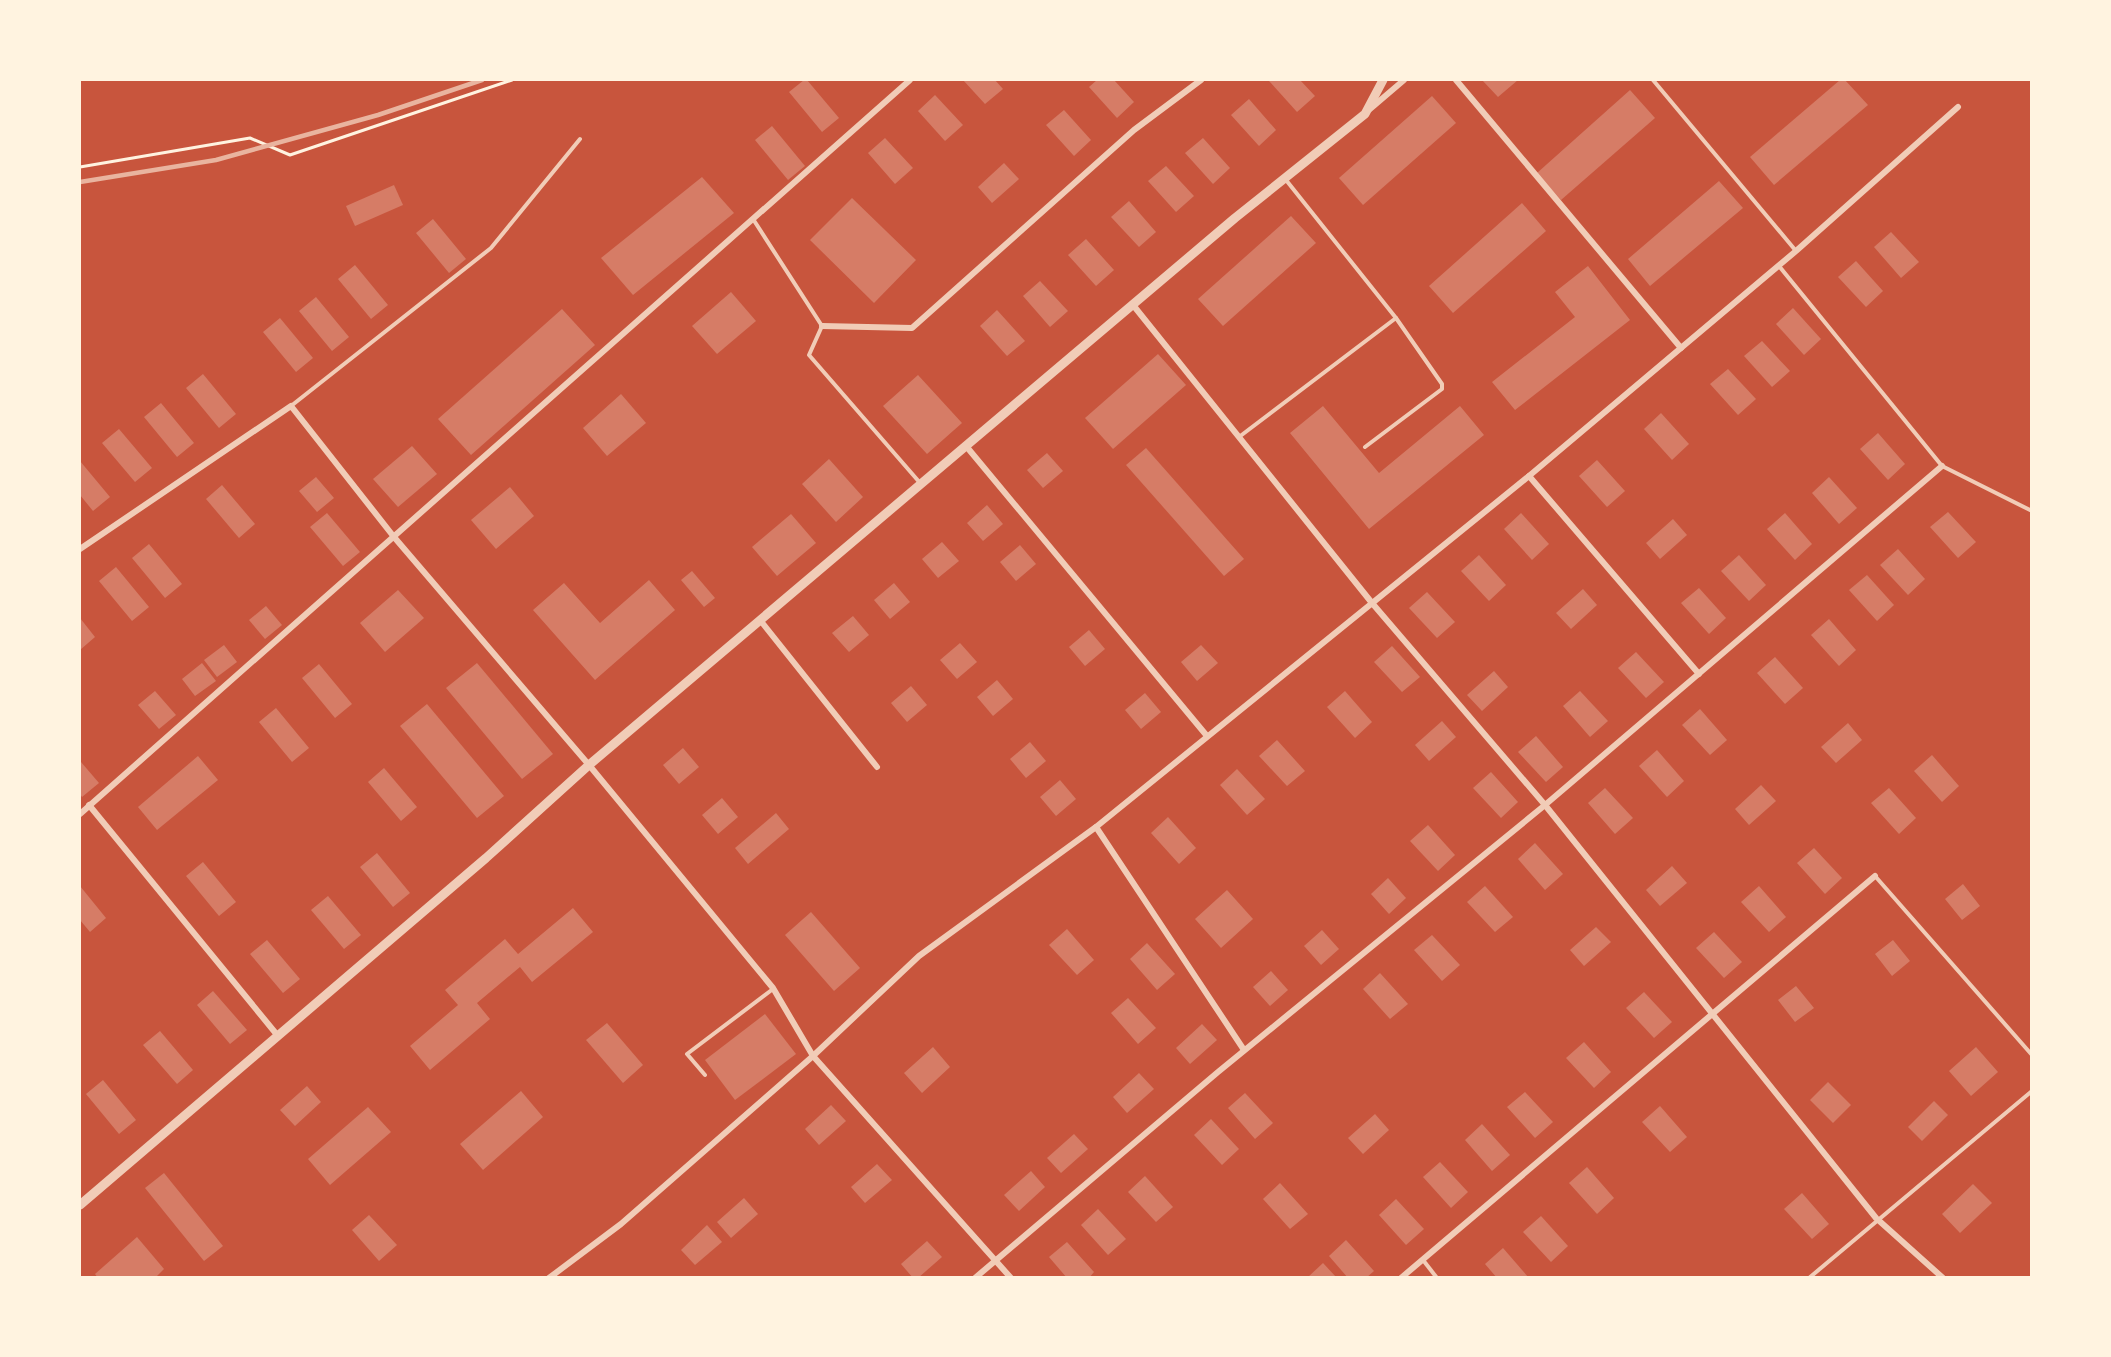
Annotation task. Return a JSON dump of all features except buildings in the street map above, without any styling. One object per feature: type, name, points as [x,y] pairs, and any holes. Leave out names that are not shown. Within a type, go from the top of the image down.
[{"type":"street","points":[[80,814],[910,80]]},
{"type":"street","points":[[822,326],[912,328],[1134,130],[1201,80]]},
{"type":"street","points":[[1365,114],[1383,80]]},
{"type":"street","points":[[80,1206],[486,858],[589,765],[1283,177],[1365,114],[1404,80]]},
{"type":"street","points":[[1456,80],[1681,348]]},
{"type":"street","points":[[549,1278],[621,1224],[813,1056],[919,956],[1096,826],[1529,476],[1796,251],[1958,107]]},
{"type":"street","points":[[1133,305],[1372,603],[1545,805],[1876,1218],[1943,1278]]},
{"type":"street","points":[[80,549],[291,406],[394,537],[589,765],[773,988],[813,1056],[1011,1278]]},
{"type":"street","points":[[966,446],[1207,736]]},
{"type":"street","points":[[975,1278],[1244,1050],[1545,805],[1942,466]]},
{"type":"street","points":[[1529,476],[1699,674]]},
{"type":"street","points":[[760,620],[877,767]]},
{"type":"street","points":[[89,805],[278,1036]]},
{"type":"street","points":[[1096,826],[1244,1050]]},
{"type":"street","points":[[1401,1278],[1875,876]]},
{"type":"lane","points":[[1653,80],[1796,251]]},
{"type":"lane","points":[[291,406],[490,248],[580,138]]},
{"type":"lane","points":[[1283,177],[1396,318],[1440,379],[1442,389],[1365,447]]},
{"type":"lane","points":[[753,219],[822,326],[809,355],[921,484]]},
{"type":"lane","points":[[1779,265],[1942,466],[2031,511]]},
{"type":"lane","points":[[1239,437],[1396,318]]},
{"type":"lane","points":[[1875,876],[2031,1055]]},
{"type":"lane","points":[[705,1075],[687,1054],[773,988]]},
{"type":"lane","points":[[1809,1278],[1876,1218],[2031,1090]]},
{"type":"lane","points":[[1423,1260],[1437,1278]]},
{"type":"path","points":[[80,167],[250,138],[290,155],[512,80]]},
{"type":"railway","points":[[80,182],[216,160],[378,115],[482,80]]}]
